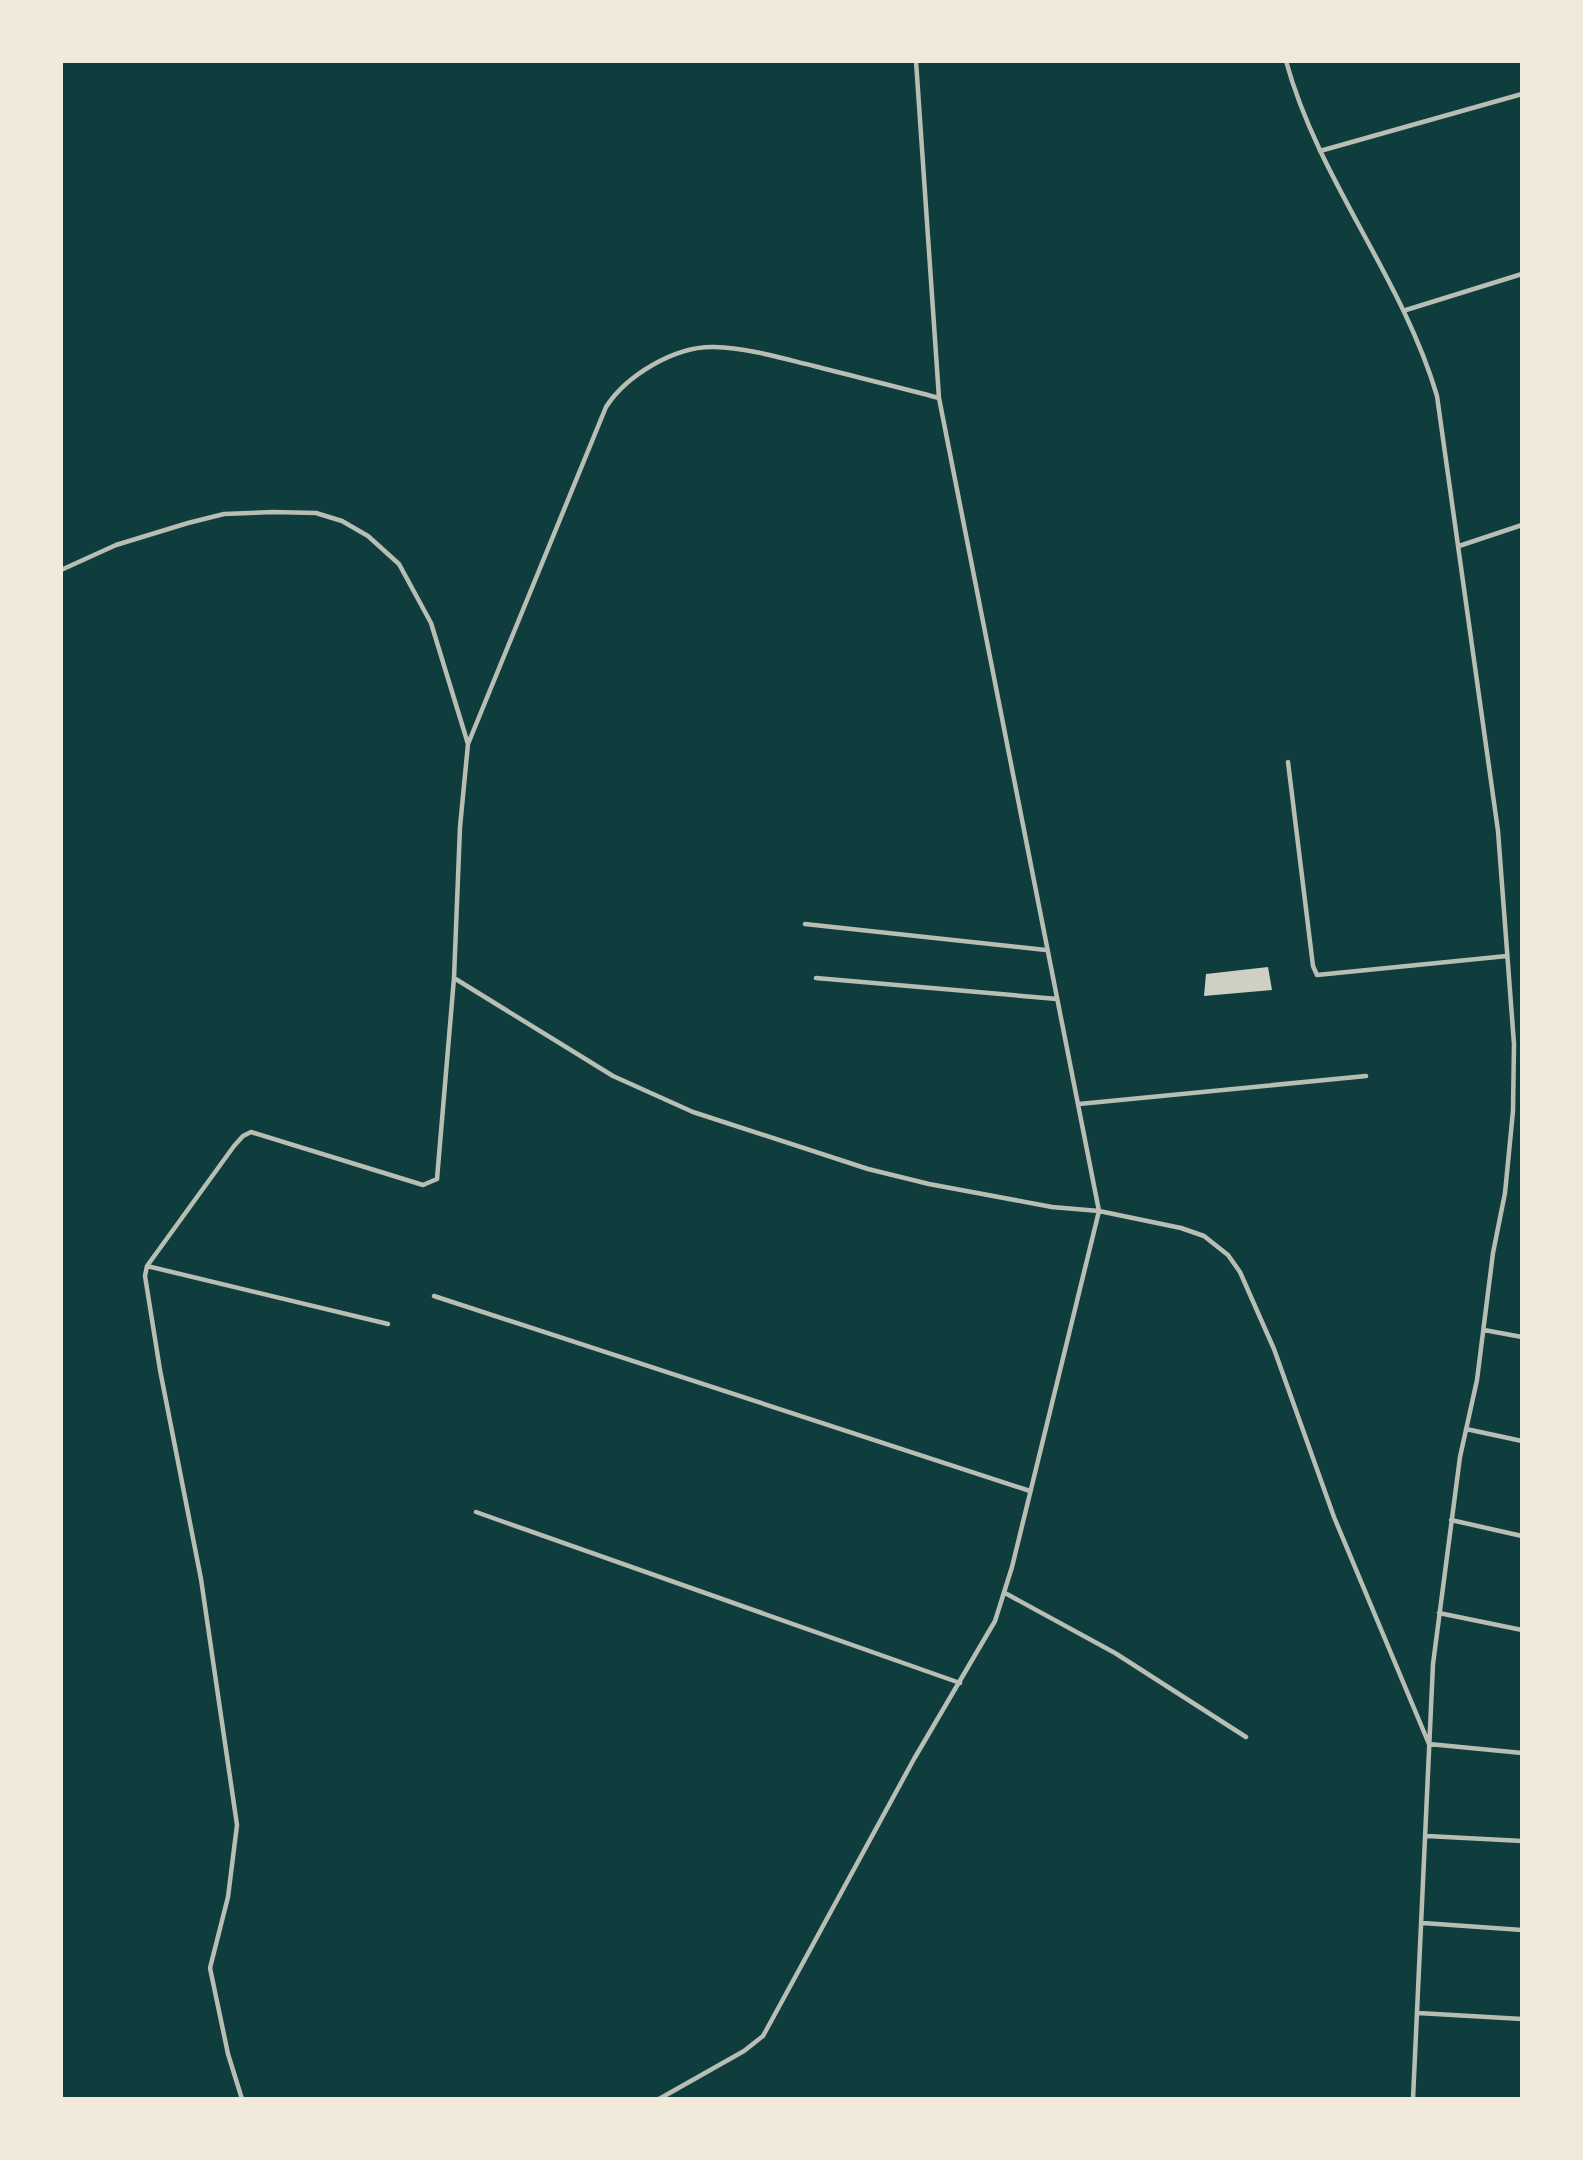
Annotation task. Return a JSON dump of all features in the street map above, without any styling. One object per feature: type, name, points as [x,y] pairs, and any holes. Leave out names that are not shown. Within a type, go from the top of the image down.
[{"type":"street","points":[[659,2099],[744,2051],[763,2036],[914,1759],[995,1621],[1005,1593],[1099,1211],[939,398],[916,61]]},
{"type":"street","points":[[1286,61],[1306,124],[1405,310],[1426,358],[1437,396],[1498,831],[1514,1044],[1513,1111],[1505,1192],[1451,1520],[1439,1613],[1429,1744],[1427,1836],[1413,2099]]},
{"type":"street","points":[[1320,151],[1522,94]]},
{"type":"street","points":[[1405,310],[1522,274]]},
{"type":"street","points":[[242,2099],[228,2054],[210,1968],[228,1897],[237,1825],[206,1606],[160,1370],[145,1276],[147,1266],[234,1146],[251,1132],[423,1185],[437,1179],[454,978],[460,827],[468,744],[606,407],[618,389],[633,376],[677,355],[711,347],[758,353],[939,398]]},
{"type":"street","points":[[61,570],[117,545],[224,514],[316,513],[342,521],[368,536],[399,564],[415,589],[431,623],[468,744]]},
{"type":"street","points":[[1459,546],[1522,526]]},
{"type":"street","points":[[1288,762],[1313,966],[1317,975],[1507,956]]},
{"type":"street","points":[[805,924],[1046,950]]},
{"type":"street","points":[[454,978],[613,1076],[693,1112],[855,1165],[929,1184],[1052,1207],[1099,1211],[1204,1236],[1228,1255],[1240,1272],[1274,1349],[1355,1569],[1429,1744]]},
{"type":"street","points":[[816,978],[1057,999]]},
{"type":"street","points":[[1079,1104],[1366,1076]]},
{"type":"street","points":[[147,1266],[388,1324]]},
{"type":"street","points":[[434,1296],[1030,1491]]},
{"type":"street","points":[[1484,1330],[1522,1337]]},
{"type":"street","points":[[1466,1429],[1522,1441]]},
{"type":"street","points":[[475,1512],[960,1683]]},
{"type":"street","points":[[1451,1520],[1522,1536]]},
{"type":"street","points":[[1005,1593],[1115,1653],[1246,1737]]},
{"type":"street","points":[[1439,1613],[1522,1630]]},
{"type":"street","points":[[1429,1744],[1522,1754]]},
{"type":"street","points":[[1427,1836],[1522,1841]]},
{"type":"street","points":[[1423,1923],[1522,1930]]},
{"type":"street","points":[[1418,2013],[1522,2019]]},
{"type":"building","points":[[1268,967],[1272,990],[1204,996],[1206,974]]}]
